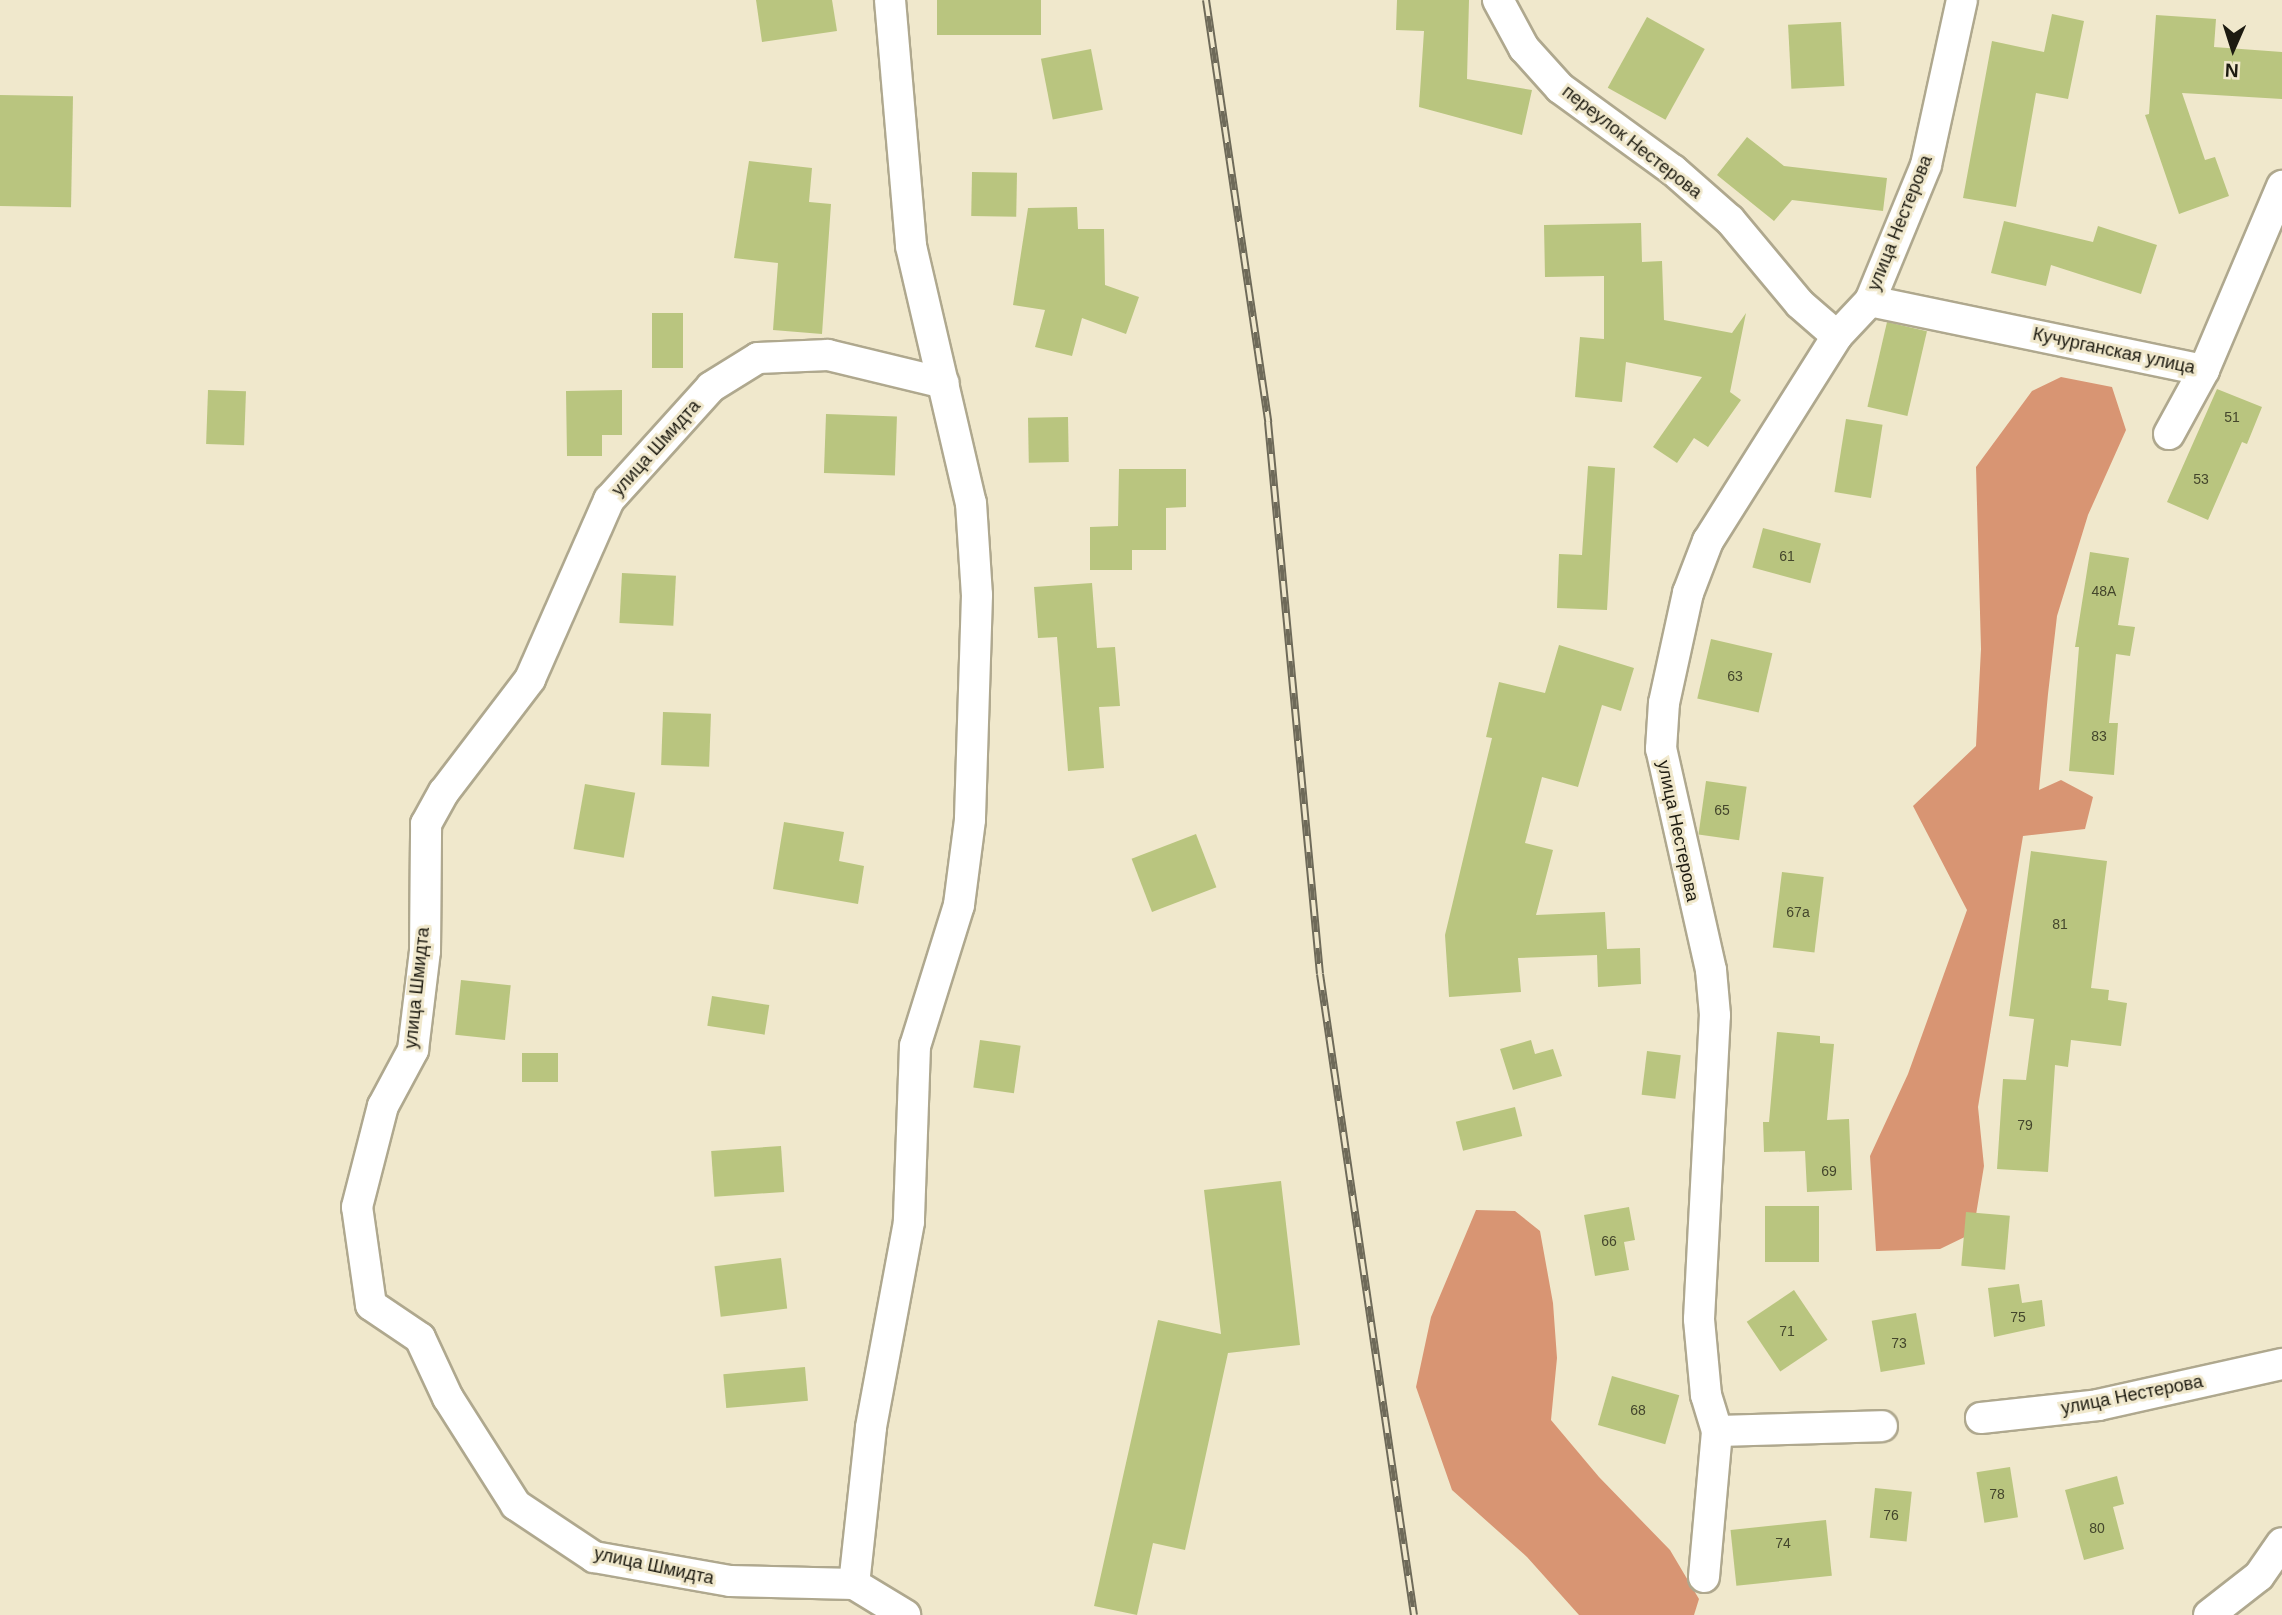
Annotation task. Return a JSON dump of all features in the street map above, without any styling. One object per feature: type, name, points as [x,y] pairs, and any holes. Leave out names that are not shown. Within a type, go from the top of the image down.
[{"type":"street","points":[[853,1584],[871,1427],[908,1223],[915,1046],[959,905],[970,820],[977,595],[971,503],[911,246],[890,0]]},
{"type":"street","name":"переулок Нестерова","points":[[1498,0],[1524,48],[1560,88],[1673,170],[1720,212],[1800,304],[1837,336]]},
{"type":"street","name":"улица Нестерова","points":[[1717,1431],[1706,1395],[1699,1319],[1715,1015],[1711,970],[1661,749],[1664,703],[1678,629],[1708,541],[1837,336],[1870,301],[1926,165],[1962,0]]},
{"type":"street","name":"Кучурганская улица","points":[[1870,301],[2204,370],[2282,186]]},
{"type":"street","name":"улица Шмидта","points":[[905,1615],[853,1584],[730,1581],[594,1557],[516,1505],[448,1398],[420,1338],[371,1305],[357,1207],[383,1107],[413,1050],[425,951],[426,824],[444,792],[530,680],[609,500],[711,387],[758,358],[828,355],[944,383]]},
{"type":"street","points":[[2169,434],[2204,370]]},
{"type":"street","name":"улица Нестерова","points":[[1981,1419],[2098,1405],[2282,1364]]},
{"type":"street","points":[[1704,1577],[1717,1431],[1882,1426]]},
{"type":"street","points":[[2209,1615],[2259,1576],[2282,1543]]},
{"type":"shaded area","points":[[2061,377],[2112,387],[2126,430],[2088,515],[2057,616],[2039,790],[2061,780],[2093,797],[2085,829],[2023,836],[1978,1107],[1984,1166],[1973,1233],[1940,1249],[1876,1251],[1870,1156],[1908,1074],[1967,910],[1913,806],[1976,746],[1981,649],[1976,467],[2032,391]]},
{"type":"shaded area","points":[[1476,1210],[1515,1211],[1540,1231],[1553,1303],[1557,1358],[1551,1420],[1599,1477],[1670,1550],[1699,1599],[1694,1615],[1579,1615],[1527,1557],[1452,1490],[1416,1387],[1431,1317]]},
{"type":"building","points":[[756,0],[832,0],[837,31],[762,42]]},
{"type":"building","points":[[937,0],[1041,0],[1041,35],[937,35]]},
{"type":"building","points":[[1397,0],[1469,0],[1467,79],[1532,90],[1522,135],[1419,107],[1424,31],[1396,30]]},
{"type":"building","points":[[2052,14],[2084,21],[2068,99],[2036,93],[2016,207],[1963,198],[1992,41],[2044,52]]},
{"type":"building","points":[[2156,15],[2216,19],[2214,47],[2282,52],[2282,99],[2182,93],[2205,160],[2215,157],[2229,196],[2179,214],[2145,115],[2149,114]]},
{"type":"building","points":[[1647,17],[1705,49],[1665,120],[1608,88]]},
{"type":"building","points":[[1841,22],[1844,86],[1791,89],[1788,25]]},
{"type":"building","points":[[1091,49],[1103,110],[1053,120],[1041,59]]},
{"type":"building","points":[[0,95],[73,96],[71,207],[0,206]]},
{"type":"building","points":[[1747,137],[1784,166],[1887,178],[1883,211],[1792,200],[1774,221],[1717,175]]},
{"type":"building","points":[[749,161],[812,168],[809,202],[831,204],[822,334],[773,330],[778,263],[734,258]]},
{"type":"building","points":[[972,172],[1017,173],[1016,217],[971,216]]},
{"type":"building","points":[[1077,207],[1078,229],[1104,229],[1105,285],[1139,297],[1126,334],[1082,318],[1072,356],[1035,347],[1045,310],[1013,305],[1028,208]]},
{"type":"building","points":[[2004,221],[2093,242],[2098,226],[2157,245],[2141,294],[2051,265],[2046,286],[1991,273]]},
{"type":"building","points":[[1641,223],[1642,262],[1662,261],[1664,320],[1732,333],[1746,313],[1730,392],[1741,400],[1708,447],[1694,438],[1677,463],[1653,447],[1702,377],[1626,362],[1622,402],[1575,397],[1580,337],[1604,339],[1604,276],[1545,277],[1544,225]]},
{"type":"building","points":[[652,313],[683,313],[683,368],[652,368]]},
{"type":"building","points":[[1887,322],[1927,331],[1907,416],[1867,407]]},
{"type":"building","points":[[2217,389],[2262,407],[2247,444],[2242,442],[2208,520],[2167,502]]},
{"type":"building","points":[[208,390],[246,391],[244,445],[206,444]]},
{"type":"building","points":[[622,390],[622,435],[602,435],[602,456],[567,456],[566,391]]},
{"type":"building","points":[[826,414],[897,416],[895,475],[824,473]]},
{"type":"building","points":[[1068,417],[1069,462],[1029,463],[1028,418]]},
{"type":"building","points":[[1846,419],[1883,425],[1871,498],[1834,492]]},
{"type":"building","points":[[1588,466],[1615,468],[1607,610],[1557,608],[1559,554],[1582,555]]},
{"type":"building","points":[[1119,469],[1186,469],[1186,507],[1166,508],[1166,550],[1132,550],[1132,570],[1090,570],[1090,527],[1118,526]]},
{"type":"building","points":[[1763,528],[1821,544],[1810,583],[1752,568]]},
{"type":"building","points":[[2090,552],[2129,558],[2118,625],[2135,627],[2130,656],[2116,654],[2109,723],[2118,723],[2114,775],[2069,771],[2079,647],[2075,647]]},
{"type":"building","points":[[622,573],[676,576],[673,626],[619,623]]},
{"type":"building","points":[[1092,583],[1097,648],[1115,647],[1120,706],[1099,707],[1104,768],[1068,771],[1057,637],[1038,638],[1034,587]]},
{"type":"building","points":[[1711,639],[1772,653],[1759,713],[1697,698]]},
{"type":"building","points":[[1559,645],[1634,668],[1621,711],[1602,705],[1578,787],[1542,777],[1525,843],[1553,850],[1536,915],[1605,912],[1607,949],[1640,948],[1641,984],[1598,987],[1597,955],[1518,958],[1521,992],[1449,997],[1445,935],[1492,738],[1486,737],[1499,682],[1545,693]]},
{"type":"building","points":[[663,712],[711,714],[709,767],[661,765]]},
{"type":"building","points":[[1706,781],[1747,787],[1739,840],[1698,834]]},
{"type":"building","points":[[585,784],[635,793],[624,858],[574,849]]},
{"type":"building","points":[[784,822],[844,832],[839,861],[864,866],[858,904],[773,889]]},
{"type":"building","points":[[1196,834],[1216,887],[1152,912],[1132,859]]},
{"type":"building","points":[[2031,851],[2107,861],[2091,988],[2109,990],[2108,1000],[2127,1003],[2121,1046],[2071,1040],[2068,1067],[2055,1065],[2048,1172],[1997,1169],[2003,1079],[2026,1080],[2034,1019],[2009,1016]]},
{"type":"building","points":[[1782,872],[1824,877],[1814,953],[1773,947]]},
{"type":"building","points":[[461,980],[511,985],[505,1040],[455,1035]]},
{"type":"building","points":[[712,996],[769,1005],[765,1035],[707,1026]]},
{"type":"building","points":[[1777,1032],[1820,1036],[1820,1043],[1834,1044],[1827,1120],[1849,1119],[1852,1190],[1807,1192],[1805,1151],[1764,1152],[1763,1122],[1769,1122]]},
{"type":"building","points":[[980,1040],[1021,1046],[1014,1093],[973,1088]]},
{"type":"building","points":[[1531,1040],[1535,1054],[1553,1049],[1562,1076],[1513,1090],[1500,1049]]},
{"type":"building","points":[[1647,1051],[1681,1055],[1675,1099],[1642,1095]]},
{"type":"building","points":[[522,1053],[558,1053],[558,1082],[522,1082]]},
{"type":"building","points":[[1515,1107],[1522,1136],[1463,1151],[1456,1122]]},
{"type":"building","points":[[781,1146],[784,1192],[714,1197],[711,1151]]},
{"type":"building","points":[[1281,1181],[1300,1345],[1228,1353],[1185,1550],[1153,1543],[1137,1615],[1094,1606],[1158,1320],[1221,1334],[1204,1190]]},
{"type":"building","points":[[1765,1206],[1819,1206],[1819,1262],[1765,1262]]},
{"type":"building","points":[[1629,1207],[1635,1240],[1624,1242],[1629,1270],[1595,1276],[1584,1215]]},
{"type":"building","points":[[1966,1212],[2010,1216],[2005,1270],[1961,1266]]},
{"type":"building","points":[[781,1258],[787,1309],[721,1317],[714,1266]]},
{"type":"building","points":[[2019,1284],[2022,1303],[2042,1300],[2045,1326],[1994,1337],[1988,1288]]},
{"type":"building","points":[[1794,1290],[1828,1340],[1780,1372],[1747,1322]]},
{"type":"building","points":[[1916,1313],[1925,1364],[1881,1372],[1872,1321]]},
{"type":"building","points":[[805,1367],[808,1401],[726,1408],[723,1374]]},
{"type":"building","points":[[1612,1376],[1679,1395],[1665,1444],[1598,1425]]},
{"type":"building","points":[[2010,1467],[2018,1517],[1984,1523],[1976,1472]]},
{"type":"building","points":[[2117,1476],[2124,1504],[2113,1507],[2124,1549],[2084,1560],[2065,1490]]},
{"type":"building","points":[[1875,1488],[1912,1492],[1907,1542],[1870,1538]]},
{"type":"building","points":[[1826,1520],[1832,1576],[1736,1586],[1731,1530]]},
{"type":"railway","points":[[1206,0],[1268,422],[1320,974],[1414,1615]]}]
